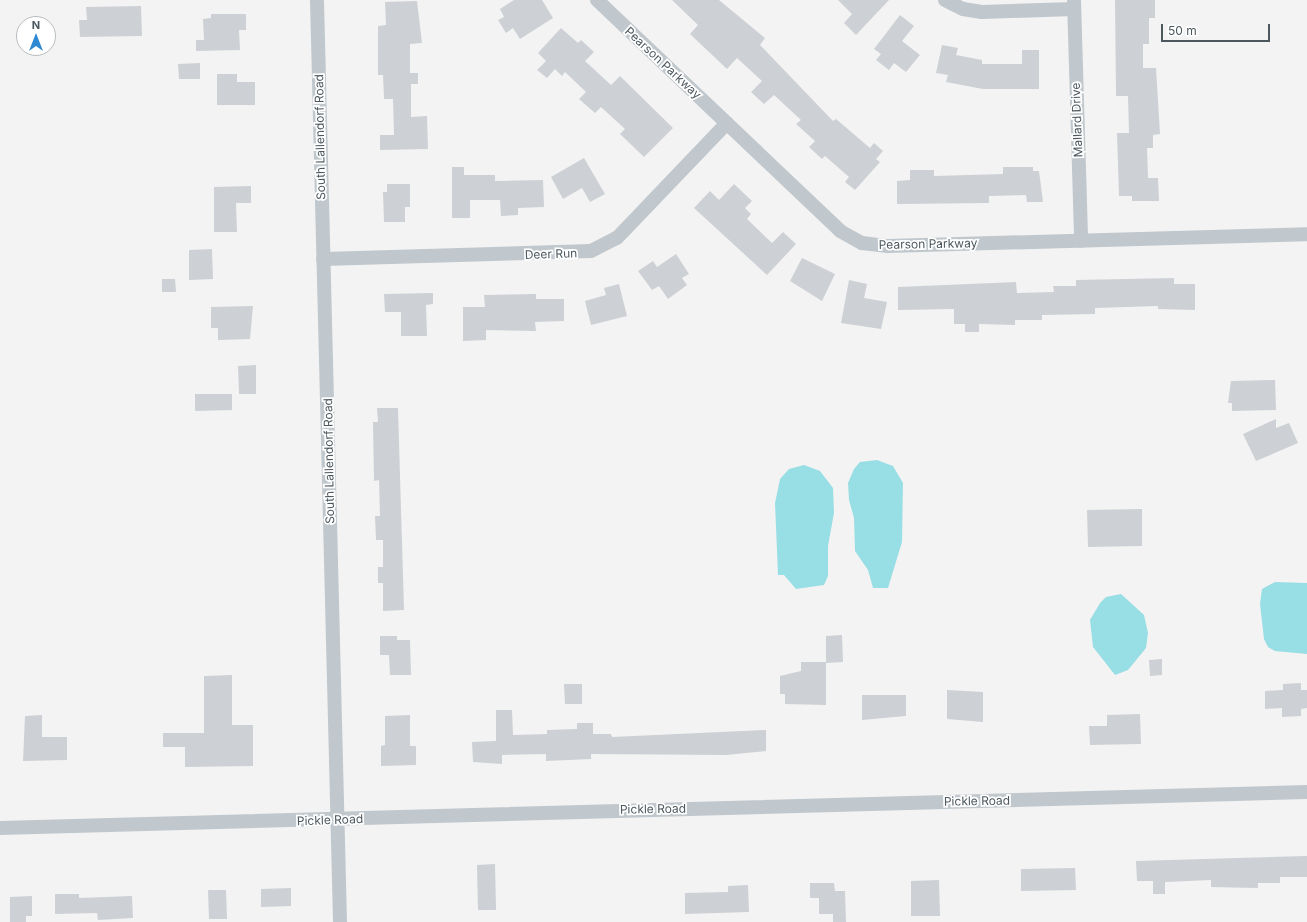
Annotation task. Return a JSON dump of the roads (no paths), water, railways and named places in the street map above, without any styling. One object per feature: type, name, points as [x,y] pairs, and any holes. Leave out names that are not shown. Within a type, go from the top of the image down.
[{"type":"street","name":"South Lallendorf Road","points":[[317,0],[340,922]]},
{"type":"street","name":"Pearson Parkway","points":[[597,0],[840,231],[862,243],[888,246],[1307,234]]},
{"type":"street","points":[[945,0],[963,9],[982,12],[1074,5]]},
{"type":"street","name":"Mallard Drive","points":[[1074,5],[1080,241]]},
{"type":"street","name":"Deer Run","points":[[323,260],[591,251],[617,238],[727,123]]},
{"type":"street","name":"Pickle Road","points":[[0,828],[338,820],[1307,792]]},
{"type":"water","points":[[877,460],[893,466],[903,483],[902,542],[888,588],[873,588],[868,570],[855,551],[854,518],[849,500],[848,483],[854,469],[860,462]]},
{"type":"water","points":[[804,465],[820,471],[833,488],[834,513],[828,546],[828,576],[824,585],[796,589],[784,575],[778,575],[775,503],[780,479],[789,469]]},
{"type":"water","points":[[1275,582],[1307,583],[1307,654],[1275,651],[1268,647],[1264,639],[1260,604],[1262,589]]},
{"type":"water","points":[[1121,594],[1144,615],[1148,633],[1146,648],[1128,670],[1115,675],[1093,647],[1090,620],[1100,603],[1106,597]]}]
